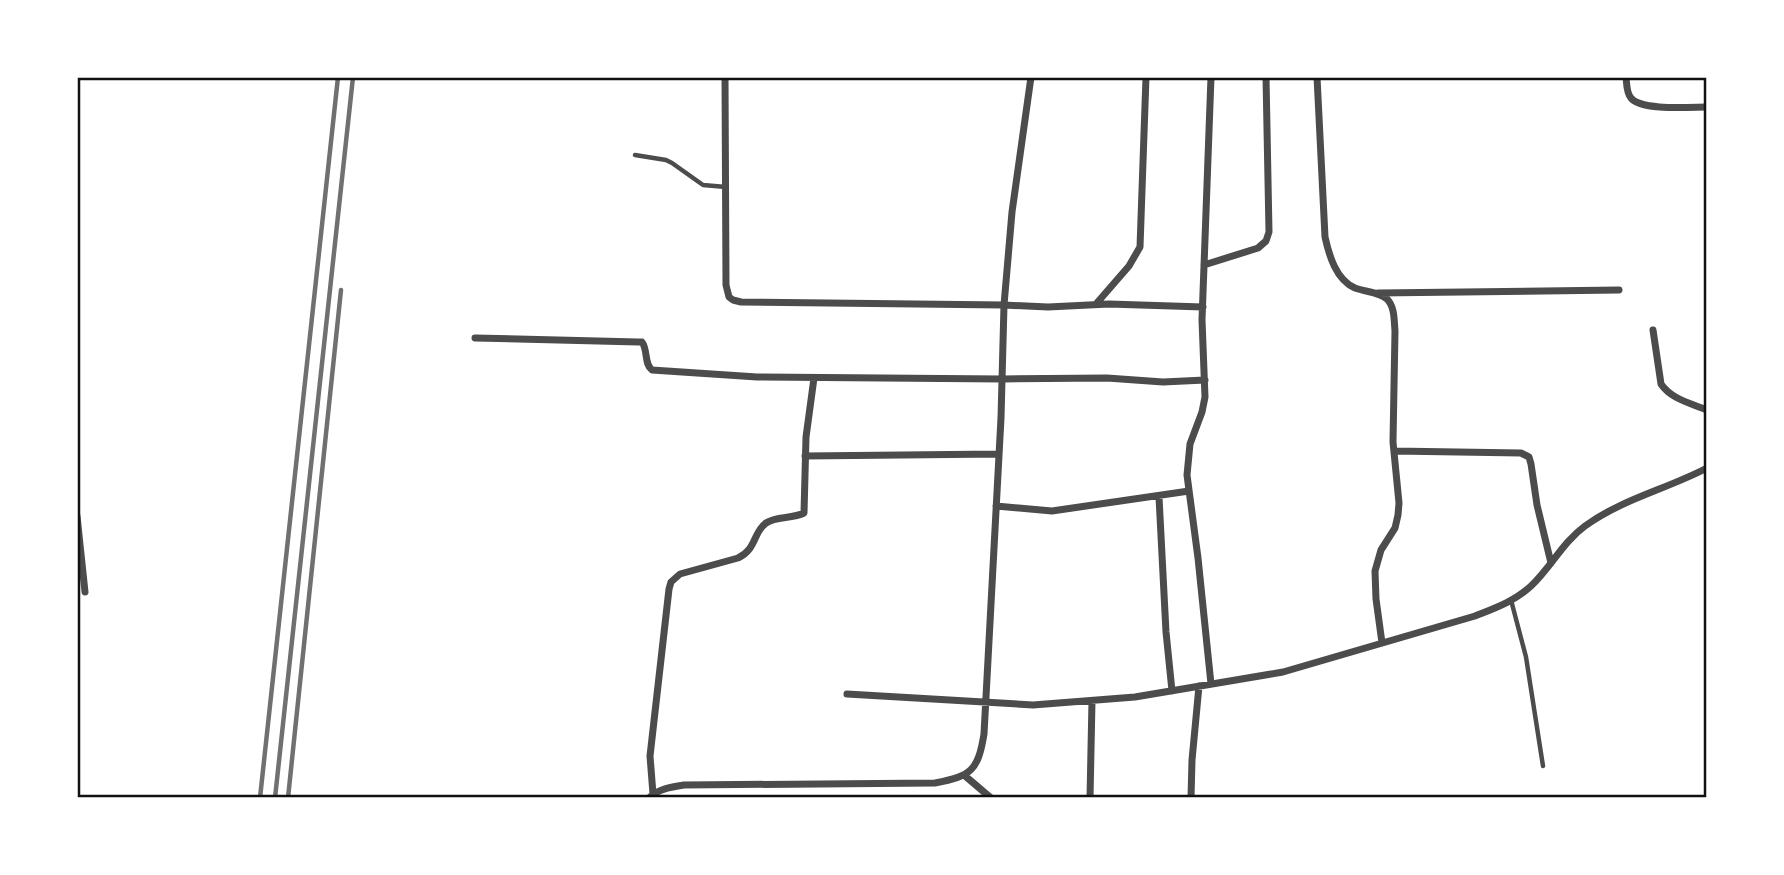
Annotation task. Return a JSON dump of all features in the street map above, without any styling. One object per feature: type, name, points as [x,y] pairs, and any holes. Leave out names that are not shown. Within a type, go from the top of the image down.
[{"type":"street","points":[[725,77],[726,285],[729,297],[733,300],[1048,307],[1096,304],[1203,307]]},
{"type":"street","points":[[814,378],[805,456],[804,513],[767,523],[744,555],[687,572],[671,582],[667,597],[650,756],[651,796],[666,788],[684,785],[936,783],[954,779],[972,770],[981,752],[985,702],[999,454],[1004,305],[1012,212],[1031,77]]},
{"type":"street","points":[[1096,304],[1129,267],[1140,247],[1146,77]]},
{"type":"street","points":[[1210,684],[1188,460],[1190,444],[1205,397],[1202,346],[1211,77]]},
{"type":"street","points":[[1205,265],[1258,248],[1266,241],[1269,232],[1266,77]]},
{"type":"street","points":[[1317,77],[1325,237],[1328,251],[1333,265],[1347,283],[1387,299],[1394,316],[1394,451],[1398,515],[1395,528],[1381,550],[1376,571],[1376,599],[1382,643]]},
{"type":"street","points":[[1626,77],[1629,95],[1633,101],[1660,107],[1707,107]]},
{"type":"street","points":[[1374,293],[1619,290]]},
{"type":"street","points":[[1653,330],[1661,384],[1673,397],[1707,410]]},
{"type":"street","points":[[475,338],[642,342],[648,367],[652,370],[757,377],[1107,378],[1163,382],[1205,380]]},
{"type":"street","points":[[1394,451],[1521,453],[1529,457],[1551,562]]},
{"type":"street","points":[[805,456],[999,454]]},
{"type":"street","points":[[848,694],[1034,705],[1135,697],[1283,672],[1475,616],[1511,600],[1533,584],[1572,537],[1598,517],[1707,468]]},
{"type":"street","points":[[996,506],[1052,511],[1189,491]]},
{"type":"street","points":[[1159,497],[1172,691]]},
{"type":"street","points":[[77,516],[85,592]]},
{"type":"street","points":[[1191,798],[1199,686]]},
{"type":"street","points":[[1090,798],[1092,701]]},
{"type":"street","points":[[964,775],[991,798]]},
{"type":"lane","points":[[635,155],[666,160],[703,185],[726,187]]},
{"type":"lane","points":[[1511,600],[1526,657],[1542,765]]},
{"type":"railway","points":[[260,798],[338,77]]},
{"type":"railway","points":[[275,798],[353,77]]},
{"type":"railway","points":[[288,798],[341,290]]}]
